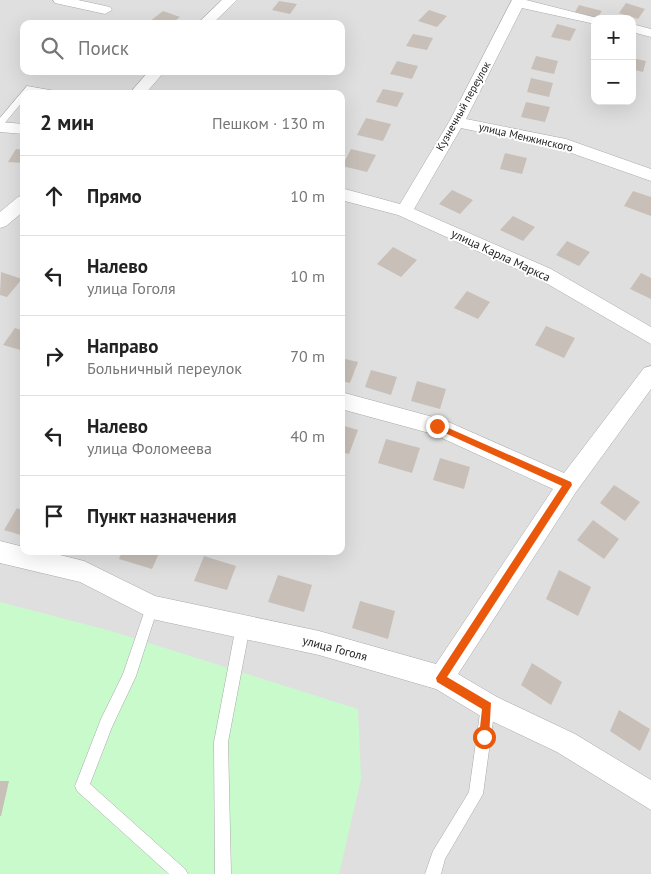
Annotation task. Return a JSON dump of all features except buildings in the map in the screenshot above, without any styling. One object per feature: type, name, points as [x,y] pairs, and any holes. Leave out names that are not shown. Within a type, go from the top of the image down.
[{"type":"street","points":[[60,0],[105,10]]},
{"type":"street","points":[[208,20],[230,0]]},
{"type":"street","points":[[519,1],[591,19]]},
{"type":"street","name":"Кузнечный переулок","points":[[404,211],[457,122],[519,1]]},
{"type":"street","points":[[636,29],[651,33]]},
{"type":"street","points":[[140,90],[154,75]]},
{"type":"street","name":"улица Менжинского","points":[[457,122],[560,143],[651,175]]},
{"type":"street","points":[[0,127],[20,130]]},
{"type":"street","name":"улица Карла Маркса","points":[[345,195],[404,211],[545,274],[651,336]]},
{"type":"street","points":[[0,222],[20,204]]},
{"type":"street","points":[[441,678],[568,485],[651,374]]},
{"type":"street","points":[[345,401],[437,426],[568,485]]},
{"type":"street","name":"улица Гоголя","points":[[0,552],[84,572],[152,607],[319,643],[441,678],[488,706],[566,743],[651,796]]},
{"type":"lane","points":[[28,90],[30,88],[41,90]]},
{"type":"lane","points":[[0,123],[20,99]]},
{"type":"lane","points":[[152,607],[129,676],[106,724],[82,786],[180,874]]},
{"type":"lane","points":[[223,874],[221,742],[243,626]]},
{"type":"lane","points":[[433,874],[438,856],[476,794],[488,706]]},
{"type":"shaded area","points":[[0,0],[651,0],[651,874],[0,874]]},
{"type":"green space","points":[[0,602],[111,631],[358,709],[361,779],[339,874],[0,874]]},
{"type":"route","points":[[437,426],[568,485],[497,590],[441,678],[488,706],[484,737]]}]
